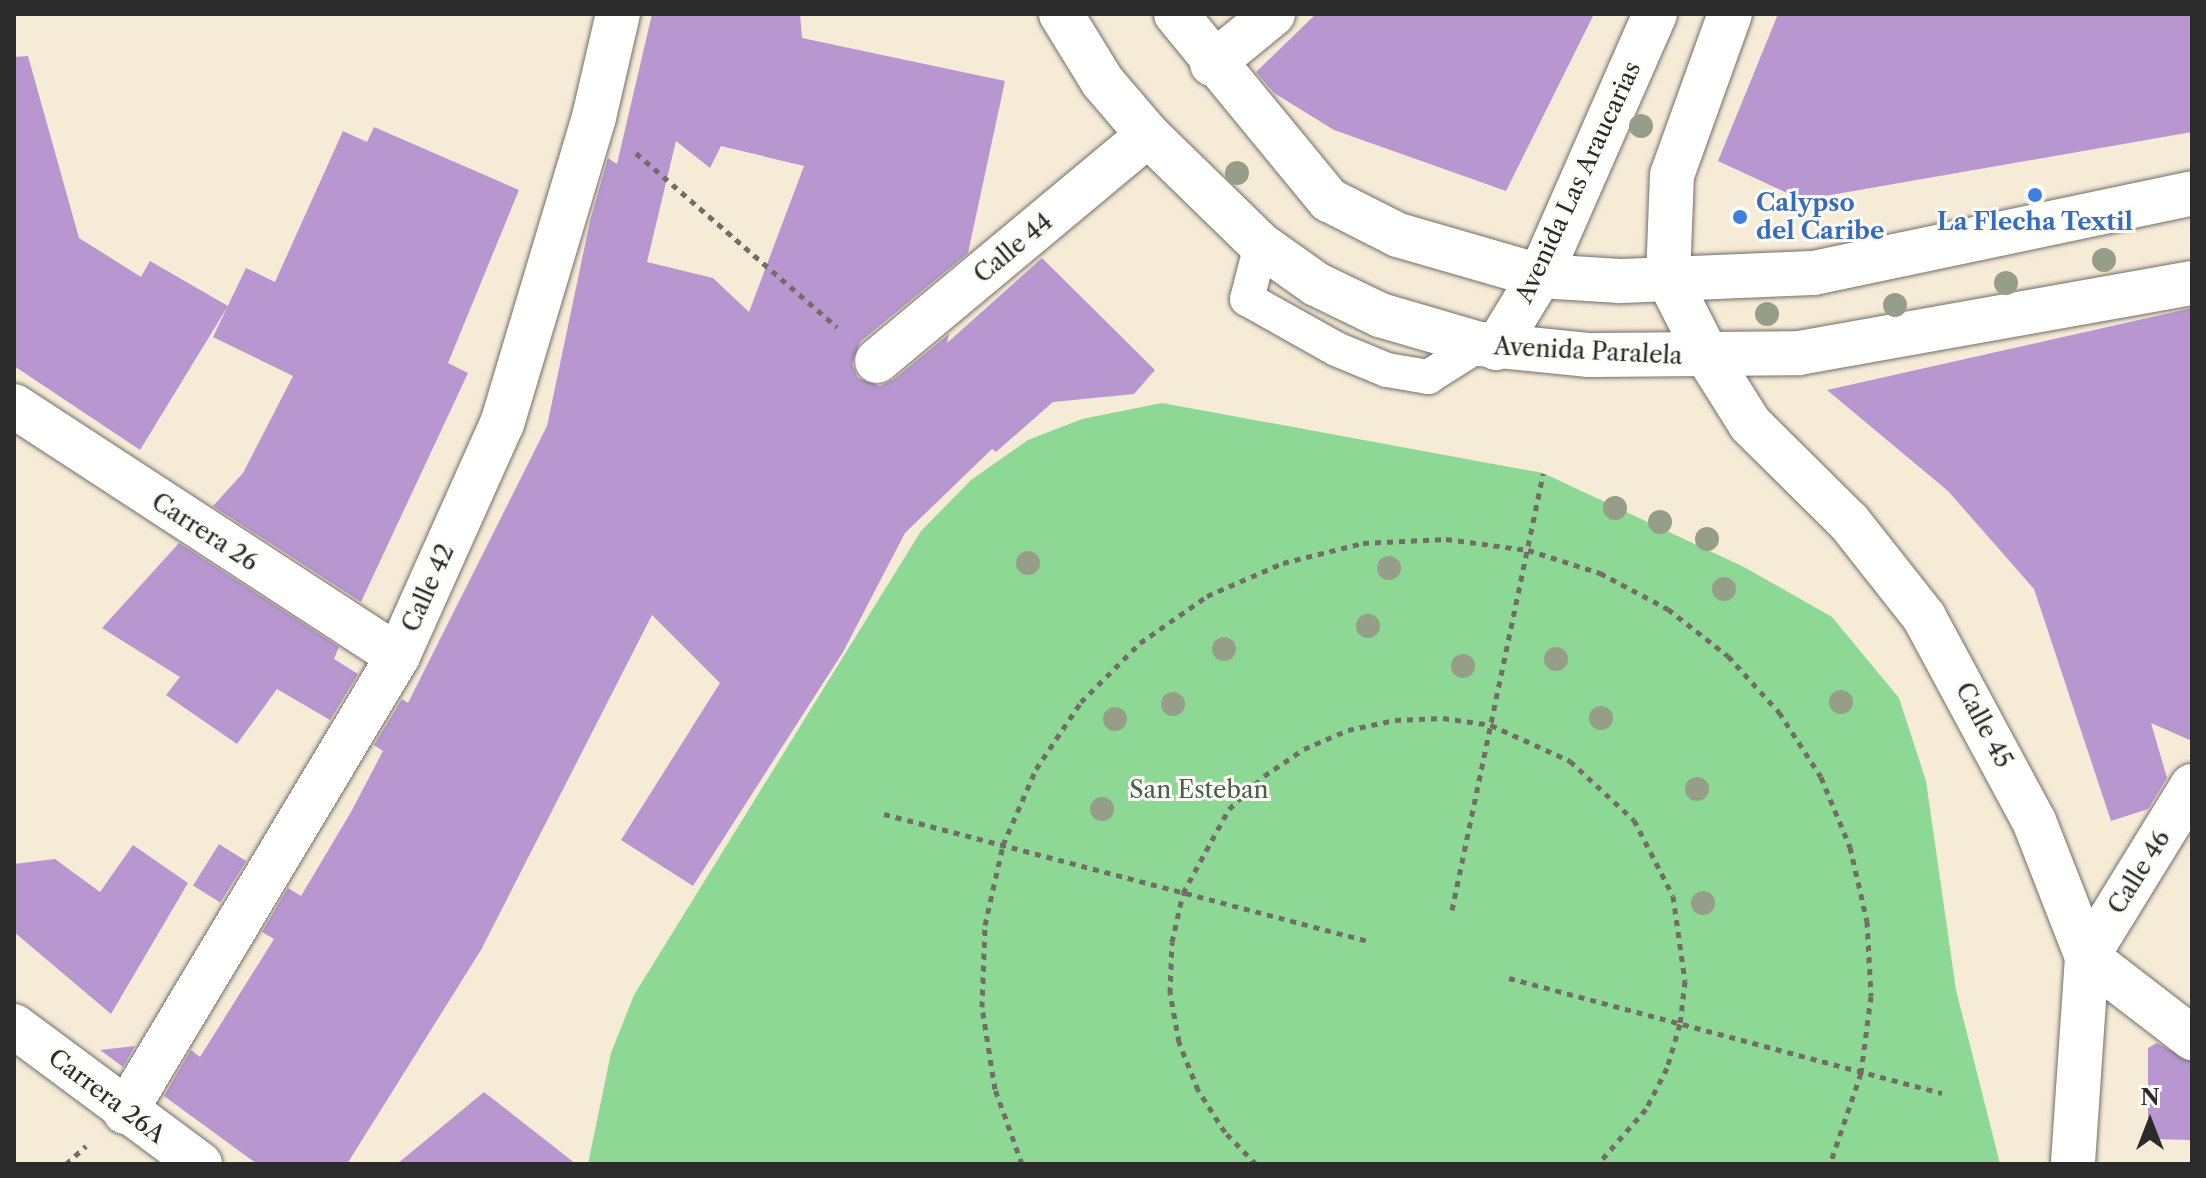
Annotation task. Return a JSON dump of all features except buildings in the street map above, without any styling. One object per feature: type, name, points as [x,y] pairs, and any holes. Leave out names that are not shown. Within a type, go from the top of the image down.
[{"type":"street","name":"Calle 42","points":[[125,1112],[398,656],[502,424],[594,117],[618,14]]},
{"type":"street","name":"Avenida Paralela","points":[[1061,14],[1102,81],[1148,135],[1261,245],[1316,284],[1380,315],[1488,346],[1708,357],[1799,353],[2192,283]]},
{"type":"street","points":[[1176,14],[1212,64],[1329,200],[1398,235],[1540,276],[1620,281],[1814,273],[2192,193]]},
{"type":"street","points":[[1212,64],[1273,14]]},
{"type":"street","name":"Avenida Las Araucarias","points":[[1488,346],[1540,276],[1655,14]]},
{"type":"street","points":[[1708,357],[1668,278],[1672,175],[1730,14]]},
{"type":"street","name":"Calle 44","points":[[877,361],[1148,135]]},
{"type":"street","name":"Calle 45","points":[[1708,357],[1750,424],[1849,522],[1924,617],[2034,821],[2087,957],[2073,1164]]},
{"type":"street","name":"Carrera 26","points":[[20,425],[398,656]]},
{"type":"street","name":"Calle 46","points":[[2087,957],[2192,786]]},
{"type":"street","points":[[2087,957],[2192,1038]]},
{"type":"street","name":"Carrera 26A","points":[[14,1026],[125,1112],[200,1164]]},
{"type":"path","points":[[594,117],[877,361]]},
{"type":"path","points":[[1452,910],[1543,473]]},
{"type":"path","points":[[1022,1164],[995,1089],[982,1007],[985,925],[1003,845],[1036,769],[1081,702],[1140,643],[1207,596],[1283,563],[1363,543],[1446,539],[1528,550],[1600,573],[1668,609],[1728,656],[1769,701],[1821,777],[1850,847],[1867,921],[1871,996],[1861,1073],[1830,1164]]},
{"type":"path","points":[[1256,1164],[1225,1132],[1205,1100],[1179,1042],[1170,993],[1172,942],[1183,893],[1229,809],[1264,776],[1304,749],[1348,730],[1395,720],[1443,718],[1491,725],[1570,761],[1634,820],[1673,896],[1684,967],[1680,1024],[1667,1068],[1646,1109],[1598,1164]]},
{"type":"path","points":[[884,814],[1368,941]]},
{"type":"path","points":[[1509,978],[1942,1093]]},
{"type":"green space","name":"San Esteban","points":[[1162,403],[1543,473],[1744,567],[1832,617],[1899,698],[1926,781],[1956,990],[2000,1164],[588,1164],[611,1053],[634,995],[921,531],[971,480],[1028,440],[1082,419]]},
{"type":"place","name":"La Flecha Textil","points":[[2035,195]]},
{"type":"place","name":"Calypso del Caribe","points":[[1740,217]]}]
